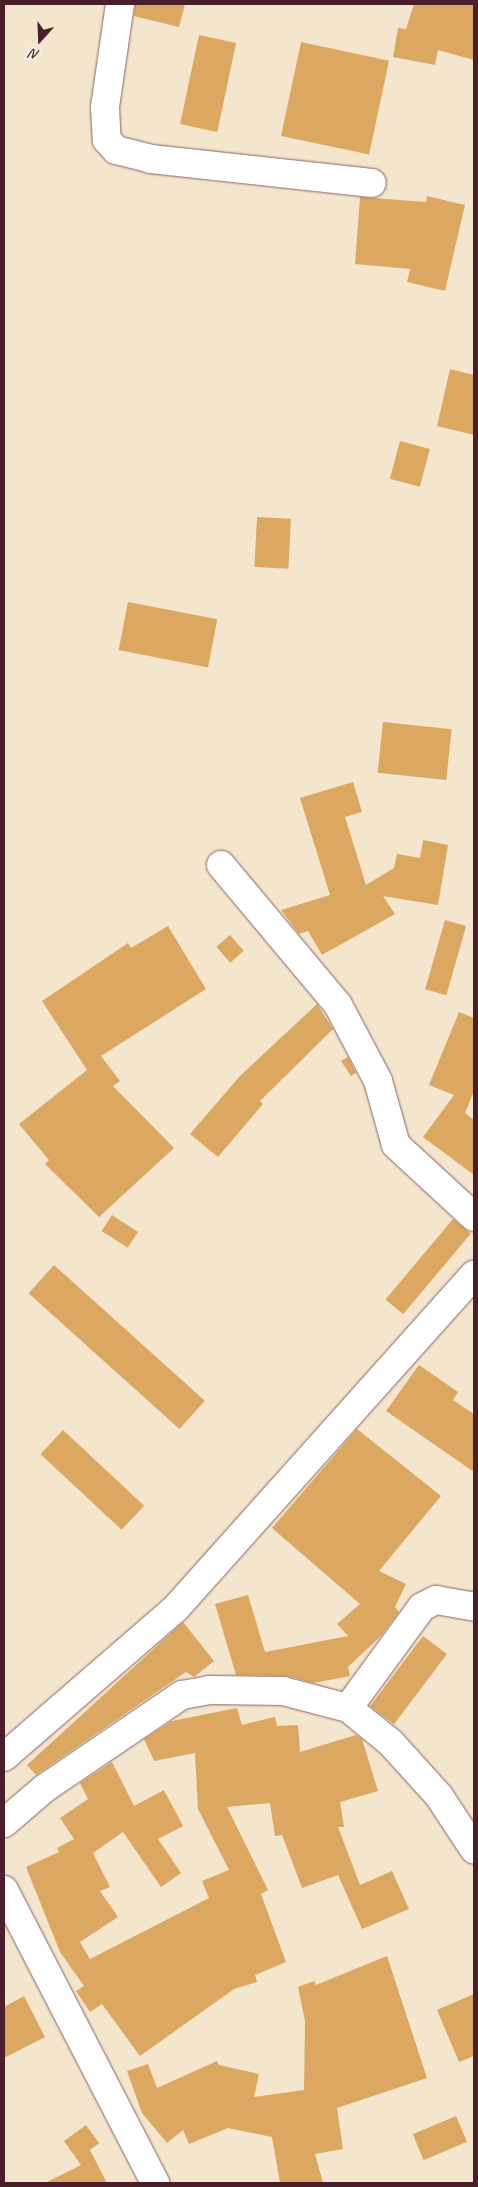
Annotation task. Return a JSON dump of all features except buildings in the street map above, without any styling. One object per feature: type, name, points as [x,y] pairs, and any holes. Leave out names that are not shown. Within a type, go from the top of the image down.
[{"type":"street","points":[[120,4],[106,107],[108,140],[116,150],[151,159],[372,183]]},
{"type":"street","points":[[221,865],[338,1005],[378,1081],[396,1146],[474,1217]]},
{"type":"street","points":[[4,1757],[176,1608],[474,1275]]},
{"type":"street","points":[[348,1708],[422,1607],[436,1600],[474,1607]]},
{"type":"street","points":[[4,1823],[45,1788],[182,1695],[209,1690],[283,1691],[348,1708],[391,1743],[439,1796],[474,1850]]},
{"type":"street","points":[[4,1890],[155,2183]]}]
